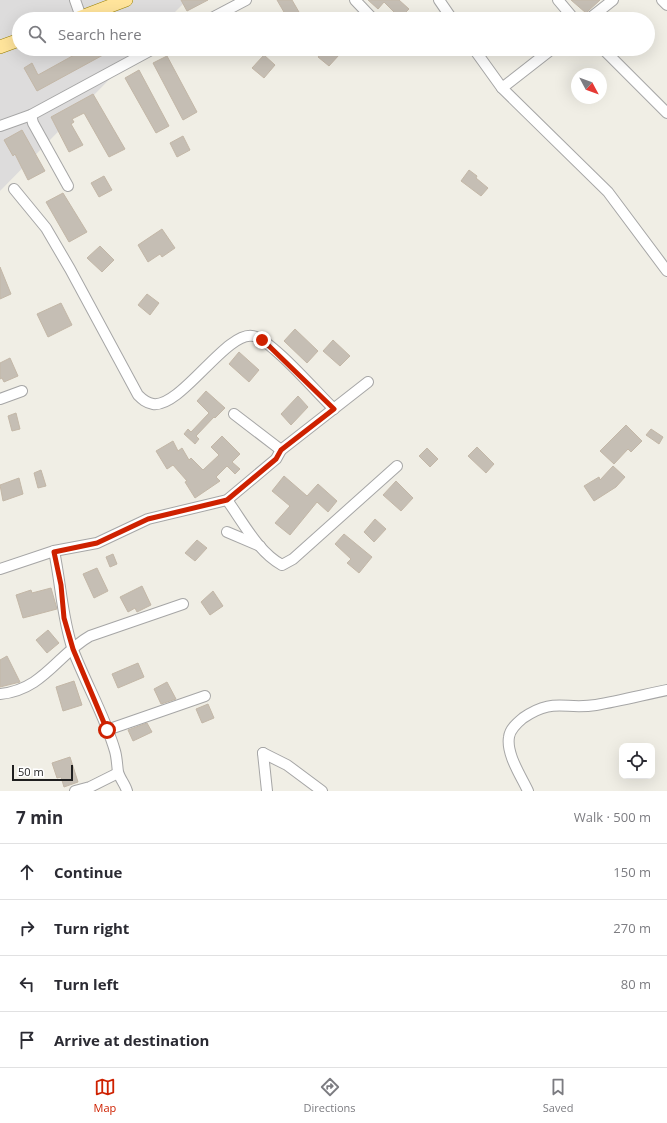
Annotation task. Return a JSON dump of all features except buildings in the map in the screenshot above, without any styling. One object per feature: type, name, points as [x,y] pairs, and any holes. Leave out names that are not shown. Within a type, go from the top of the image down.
[{"type":"main road","points":[[95,12],[126,0]]},
{"type":"main road","points":[[0,47],[12,43]]},
{"type":"street","points":[[75,0],[78,12]]},
{"type":"street","points":[[223,12],[246,0]]},
{"type":"street","points":[[355,0],[366,12]]},
{"type":"street","points":[[439,0],[447,12]]},
{"type":"street","points":[[558,0],[568,12]]},
{"type":"street","points":[[598,12],[613,0]]},
{"type":"street","points":[[662,0],[667,5]]},
{"type":"street","points":[[0,126],[31,115],[140,56]]},
{"type":"street","points":[[479,56],[502,88],[608,192],[667,271]]},
{"type":"street","points":[[502,88],[543,56]]},
{"type":"street","points":[[610,56],[667,113]]},
{"type":"street","points":[[31,115],[33,123],[68,186]]},
{"type":"street","points":[[14,189],[46,228],[70,269],[138,395],[145,402],[153,404],[164,402],[194,380],[232,343],[245,335],[254,336],[269,346],[334,409]]},
{"type":"street","points":[[0,569],[54,552],[97,543],[148,519],[227,500],[276,459],[281,450],[368,382]]},
{"type":"street","points":[[0,399],[22,391]]},
{"type":"street","points":[[234,414],[281,450]]},
{"type":"street","points":[[227,500],[260,546],[273,560],[282,565],[293,559],[397,466]]},
{"type":"street","points":[[227,532],[260,546]]},
{"type":"street","points":[[54,552],[61,585],[64,618],[73,649],[115,751],[118,773],[125,785],[126,791]]},
{"type":"street","points":[[0,694],[8,693],[39,680],[79,642],[90,636],[183,604]]},
{"type":"street","points":[[528,791],[511,754],[508,738],[510,731],[519,721],[534,711],[548,705],[594,705],[667,690]]},
{"type":"street","points":[[107,730],[205,696]]},
{"type":"street","points":[[267,791],[263,753],[287,765],[322,791]]},
{"type":"street","points":[[75,791],[118,773]]},
{"type":"shaded area","points":[[0,0],[187,0],[175,12],[12,12],[12,56],[132,56],[0,191]]},
{"type":"route","points":[[107,730],[73,649],[64,618],[61,585],[54,552],[97,543],[148,519],[227,500],[276,459],[281,450],[334,409],[262,340]]}]
